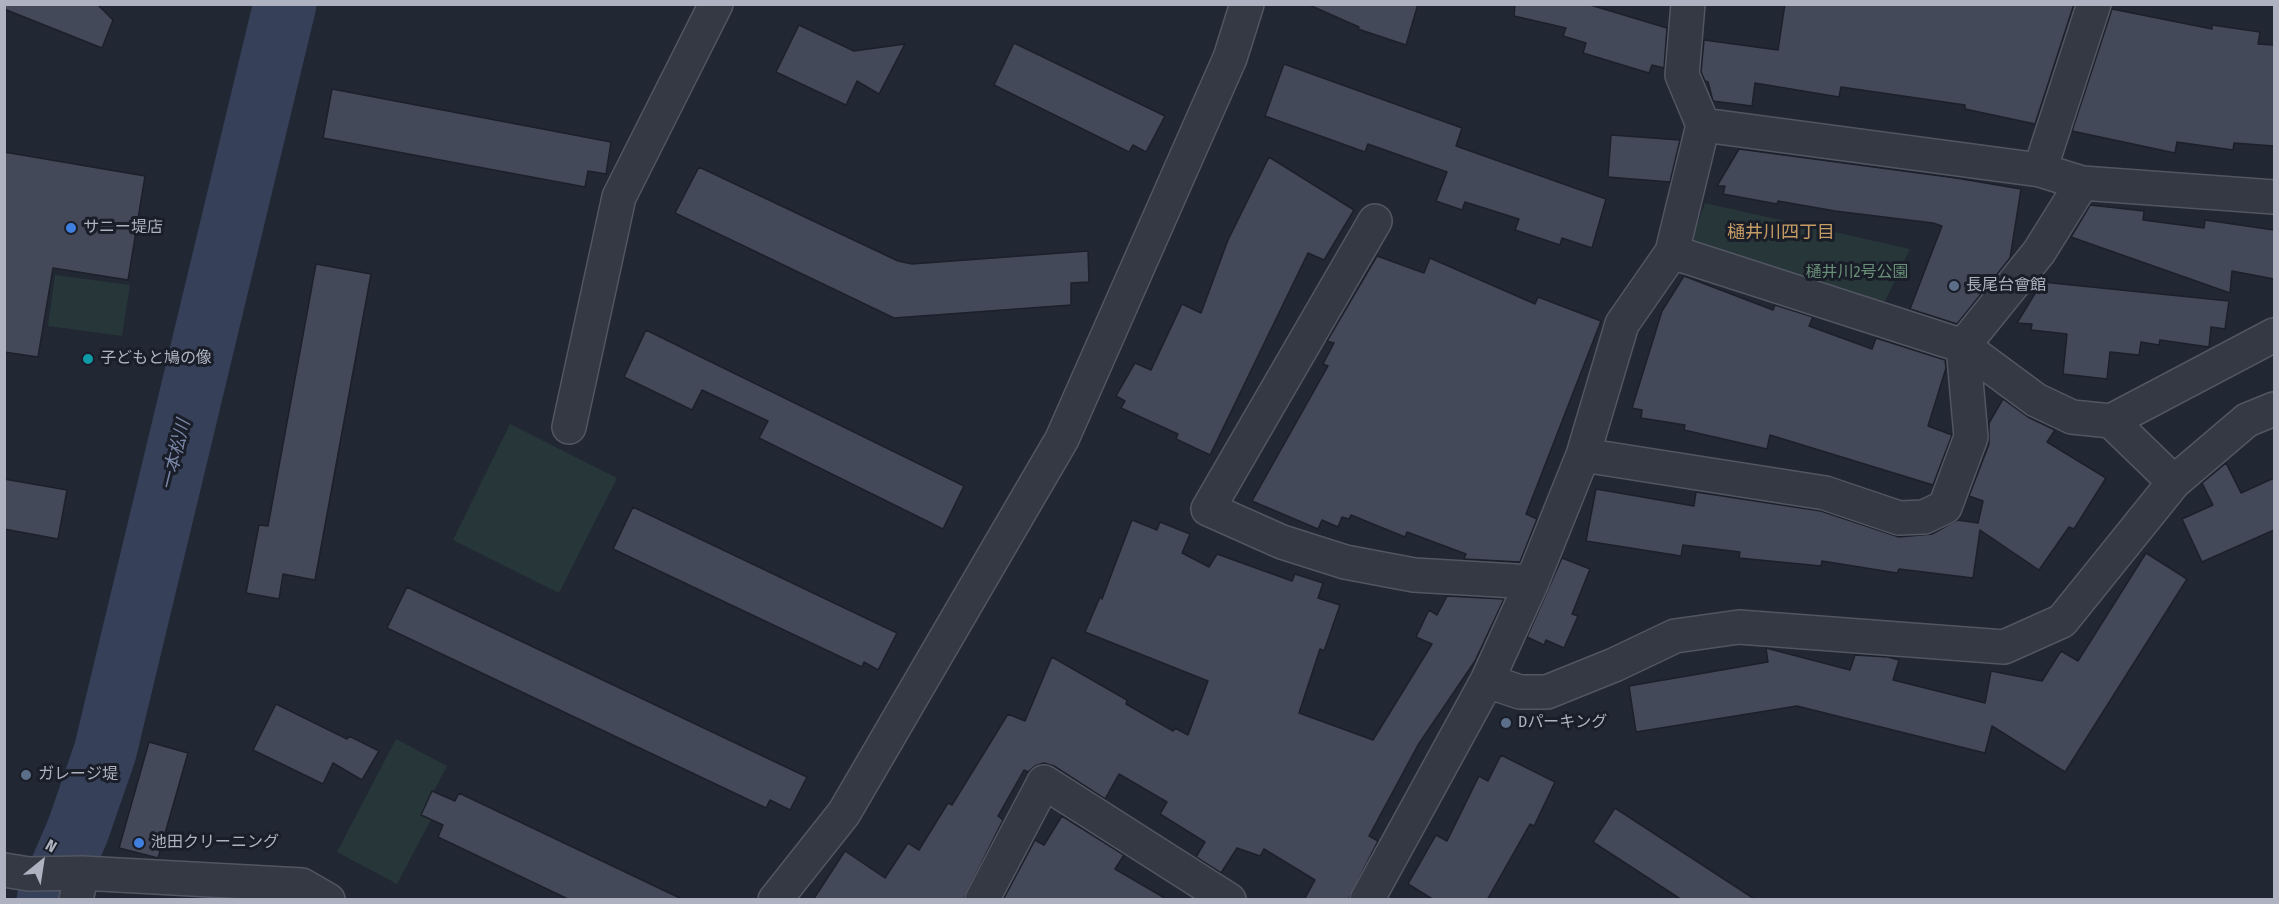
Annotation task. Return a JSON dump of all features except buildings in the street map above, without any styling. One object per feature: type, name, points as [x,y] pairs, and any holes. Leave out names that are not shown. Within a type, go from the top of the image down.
[{"type":"street","points":[[569,427],[619,197],[716,4]]},
{"type":"street","points":[[775,900],[844,813],[1062,439],[1230,58],[1247,4]]},
{"type":"street","points":[[1367,900],[1487,681],[1532,582],[1582,455],[1622,324],[1672,252],[1703,125],[1682,75],[1688,4]]},
{"type":"street","points":[[2040,170],[2094,4]]},
{"type":"street","points":[[1703,125],[2040,170],[2082,183],[2274,197]]},
{"type":"street","points":[[1582,455],[1825,493],[1899,518],[1923,516],[1945,507],[1971,437],[1963,346],[2039,252],[2082,183]]},
{"type":"street","points":[[1375,221],[1208,508],[1282,542],[1345,562],[1414,575],[1532,582]]},
{"type":"street","points":[[1672,252],[1963,346],[2036,400],[2072,417],[2111,421],[2274,335]]},
{"type":"street","points":[[1487,681],[1520,692],[1547,693],[1614,666],[1675,636],[1739,627],[2004,647],[2062,621],[2174,482],[2247,420],[2274,409]]},
{"type":"street","points":[[2111,421],[2174,482]]},
{"type":"street","points":[[982,900],[1044,782],[1229,900]]},
{"type":"street","points":[[17,872],[79,886],[302,885],[328,900]]},
{"type":"green space","name":"樋井川2号公園","points":[[1705,203],[1910,249],[1878,316],[1687,253]]},
{"type":"green space","points":[[55,275],[130,285],[122,336],[48,326]]},
{"type":"green space","points":[[510,424],[617,478],[559,593],[453,540]]},
{"type":"green space","points":[[396,739],[447,766],[427,804],[435,812],[397,884],[337,852]]},
{"type":"waterway","name":"一本松川","points":[[48,900],[78,830],[105,752],[285,4]]},
{"type":"place","name":"サニー堤店","points":[[71,228]]},
{"type":"place","name":"長尾台會館","points":[[1954,286]]},
{"type":"place","name":"子どもと鳩の像","points":[[88,359]]},
{"type":"place","name":"Dパーキング","points":[[1506,723]]},
{"type":"place","name":"ガレージ堤","points":[[26,775]]},
{"type":"place","name":"池田クリーニング","points":[[139,843]]},
{"type":"district","name":"樋井川四丁目","points":[[1781,233]]}]
